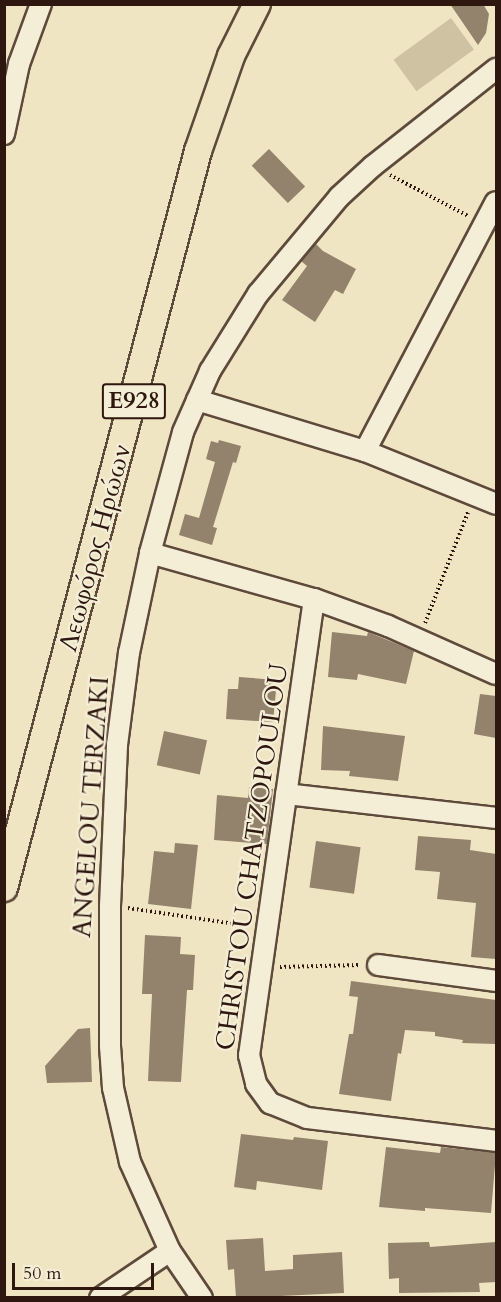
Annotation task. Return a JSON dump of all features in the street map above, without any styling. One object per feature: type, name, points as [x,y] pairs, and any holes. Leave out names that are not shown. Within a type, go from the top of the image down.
[{"type":"main road","name":"Λεωφόρος Ηρώων","points":[[4,888],[198,151],[231,56],[256,4]]},
{"type":"street","points":[[4,134],[12,61],[41,4]]},
{"type":"street","name":"ANGELOU TERZAKI","points":[[202,1298],[170,1251],[130,1162],[113,1088],[110,1046],[110,906],[117,745],[129,654],[150,553],[167,483],[183,432],[210,371],[258,294],[339,197],[373,166],[496,69]]},
{"type":"street","points":[[365,451],[496,202]]},
{"type":"street","points":[[197,400],[365,451],[496,504]]},
{"type":"street","points":[[150,553],[314,599],[418,640],[496,675]]},
{"type":"street","name":"CHRISTOU CHATZOPOULOU","points":[[314,599],[249,1055],[256,1084],[270,1103],[307,1118],[496,1142]]},
{"type":"street","points":[[286,794],[496,818]]},
{"type":"street","points":[[378,965],[496,981]]},
{"type":"street","points":[[100,1298],[170,1251]]},
{"type":"path","points":[[373,166],[485,225]]},
{"type":"path","points":[[418,640],[475,495]]},
{"type":"path","points":[[110,906],[267,929]]},
{"type":"path","points":[[262,968],[378,965]]},
{"type":"shaded area","points":[[451,18],[474,50],[416,91],[394,60]]},
{"type":"building","points":[[450,4],[483,4],[489,14],[486,33],[478,45]]},
{"type":"building","points":[[269,149],[305,186],[288,203],[252,166]]},
{"type":"building","points":[[316,244],[323,251],[356,269],[343,294],[335,290],[315,322],[282,300],[307,266],[301,261]]},
{"type":"building","points":[[219,440],[241,446],[236,463],[233,462],[213,527],[217,528],[212,545],[179,535],[185,514],[199,518],[215,462],[206,459],[211,441],[218,443]]},
{"type":"building","points":[[332,632],[367,636],[368,632],[414,651],[406,684],[358,674],[357,680],[328,677]]},
{"type":"building","points":[[239,677],[277,680],[273,722],[226,719],[228,689],[238,689]]},
{"type":"building","points":[[480,694],[496,696],[496,738],[474,734]]},
{"type":"building","points":[[323,726],[405,736],[398,781],[349,776],[350,771],[321,770]]},
{"type":"building","points":[[164,731],[207,740],[200,774],[157,765]]},
{"type":"building","points":[[249,787],[273,789],[267,844],[214,840],[217,795],[248,798]]},
{"type":"building","points":[[418,836],[471,840],[470,850],[496,854],[496,959],[471,957],[476,903],[437,899],[440,872],[415,870]]},
{"type":"building","points":[[316,841],[361,847],[354,894],[309,888]]},
{"type":"building","points":[[175,843],[198,845],[191,909],[148,904],[154,851],[174,853]]},
{"type":"building","points":[[145,935],[181,937],[180,954],[195,955],[193,990],[187,990],[181,1082],[148,1081],[152,994],[142,994]]},
{"type":"building","points":[[351,981],[496,1000],[496,1044],[462,1043],[463,1040],[435,1036],[435,1032],[405,1030],[401,1054],[398,1053],[391,1101],[339,1094],[349,1034],[353,1034],[358,997],[349,996]]},
{"type":"building","points":[[90,1028],[92,1082],[47,1083],[45,1066],[78,1029]]},
{"type":"building","points":[[241,1134],[293,1140],[294,1137],[328,1141],[322,1190],[257,1181],[256,1190],[234,1187]]},
{"type":"building","points":[[386,1147],[440,1153],[441,1147],[496,1153],[491,1213],[379,1207]]},
{"type":"building","points":[[263,1238],[265,1271],[293,1269],[293,1255],[342,1252],[344,1293],[236,1298],[234,1269],[228,1270],[226,1240]]},
{"type":"building","points":[[429,1242],[430,1247],[496,1242],[496,1282],[479,1283],[480,1292],[399,1293],[399,1278],[389,1279],[388,1243]]}]
